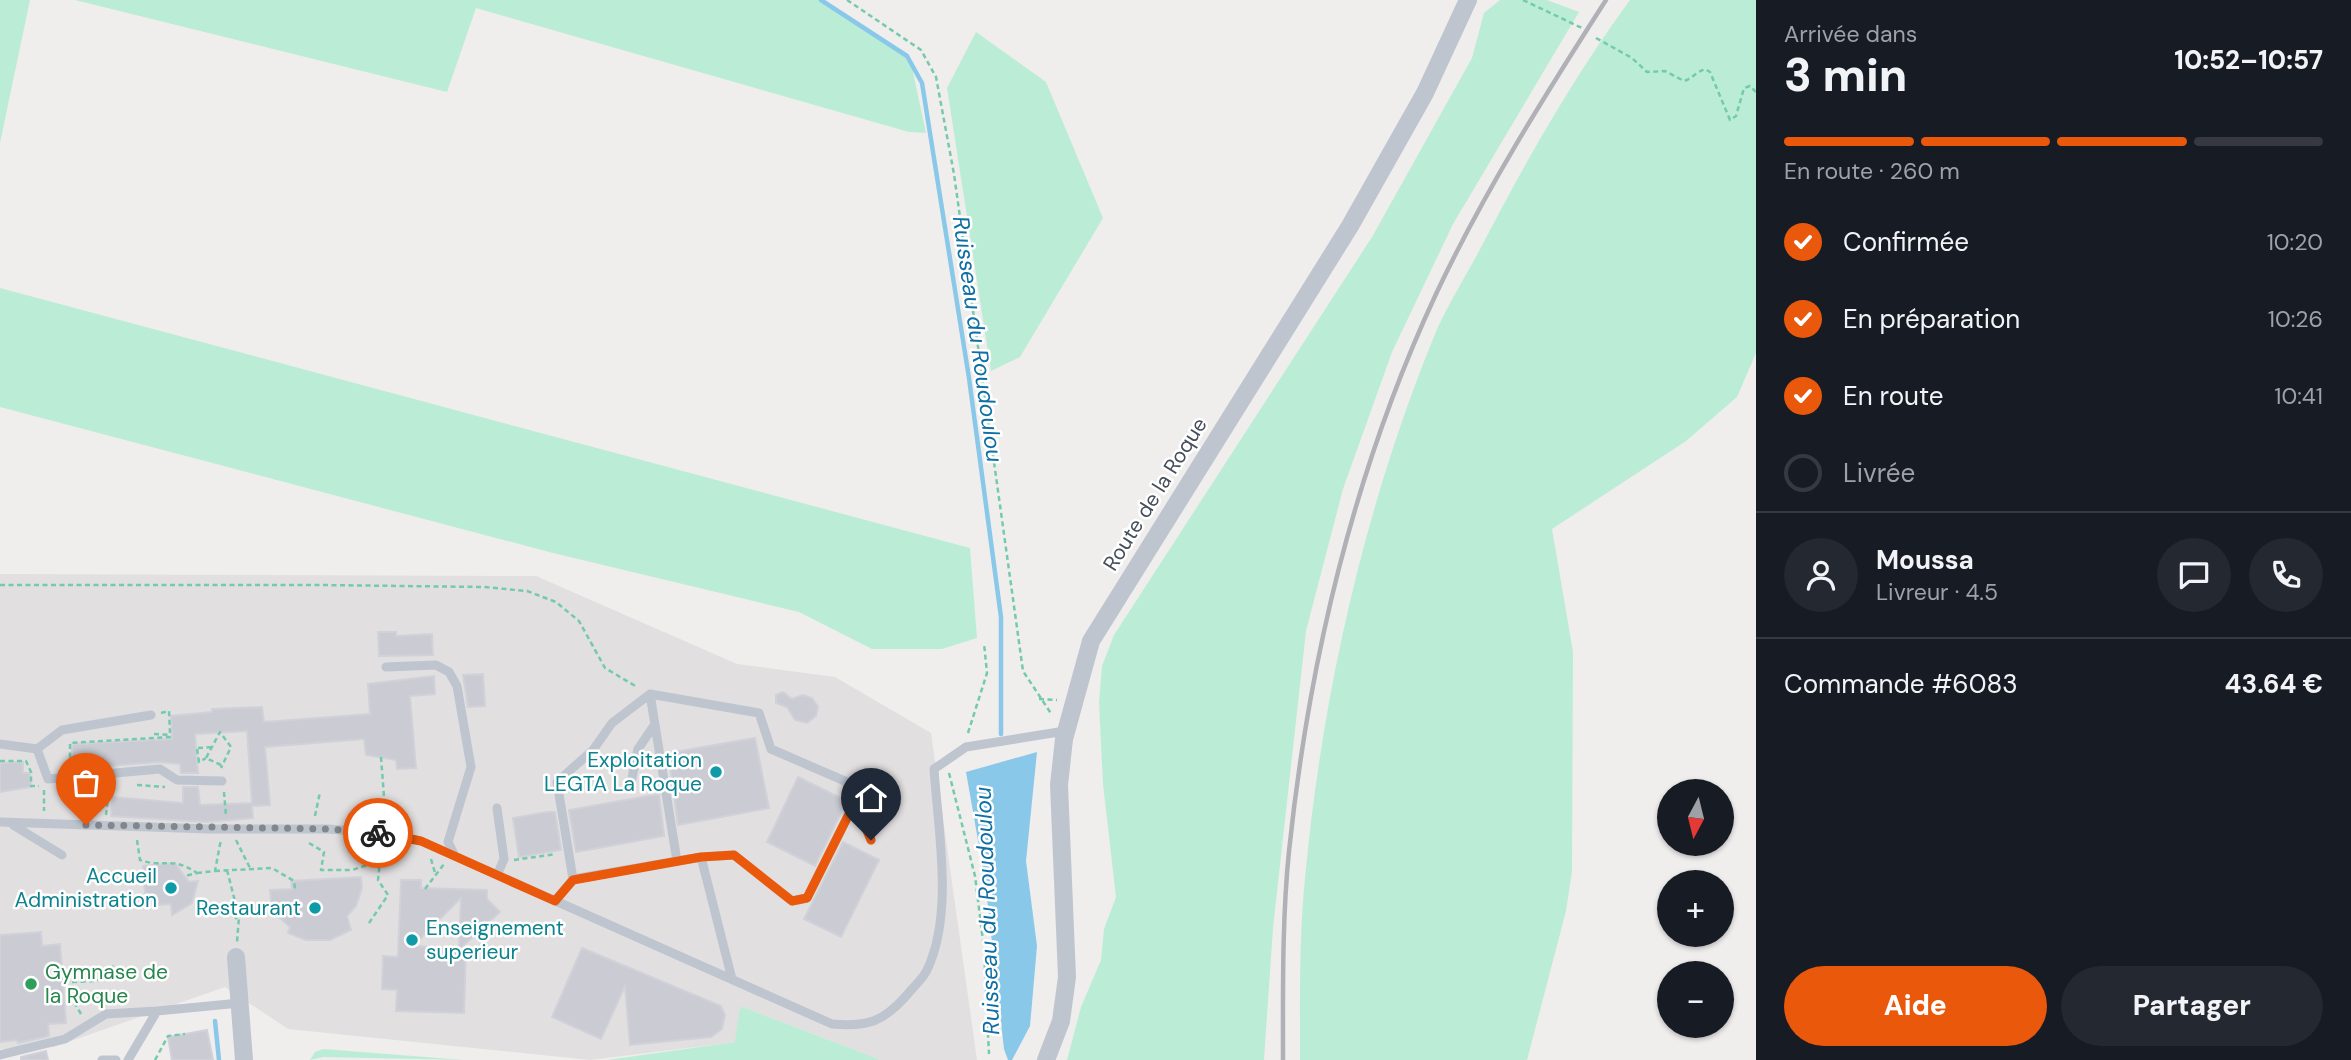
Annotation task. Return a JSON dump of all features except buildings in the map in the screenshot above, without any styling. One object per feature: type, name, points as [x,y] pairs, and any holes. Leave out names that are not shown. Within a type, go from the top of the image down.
[{"type":"street","name":"Route de la Roque","points":[[1046,1060],[1060,1021],[1067,977],[1059,785],[1065,731],[1091,641],[1350,226],[1425,93],[1468,0]]},
{"type":"street","points":[[236,957],[244,1060]]},
{"type":"lane","points":[[386,667],[436,665],[449,672],[457,686],[471,766],[448,842],[454,855]]},
{"type":"lane","points":[[650,694],[677,861]]},
{"type":"lane","points":[[573,880],[557,782],[593,750],[612,723],[650,694],[759,713],[771,749],[847,782],[871,840]]},
{"type":"lane","points":[[0,744],[37,749],[62,730],[151,715]]},
{"type":"lane","points":[[631,783],[638,749],[655,724]]},
{"type":"lane","points":[[0,822],[300,828],[393,834],[421,841],[498,873],[832,1024],[860,1026],[890,1014],[927,971],[940,931],[942,889],[934,769],[966,747],[1065,731]]},
{"type":"lane","points":[[37,749],[48,779],[160,769],[177,780],[222,781]]},
{"type":"lane","points":[[555,901],[573,880],[701,857],[734,855],[792,901],[807,898],[855,802]]},
{"type":"lane","points":[[497,808],[504,859],[498,873]]},
{"type":"lane","points":[[12,824],[62,855]]},
{"type":"lane","points":[[701,857],[732,979]]},
{"type":"lane","points":[[0,1055],[65,1040],[106,1014],[240,1003]]},
{"type":"lane","points":[[128,1060],[157,1011]]},
{"type":"lane","points":[[102,1060],[116,1060]]},
{"type":"path","points":[[847,0],[921,50],[936,77],[954,174],[1023,671],[1039,699]]},
{"type":"path","points":[[1523,0],[1582,28]]},
{"type":"path","points":[[1597,38],[1632,58],[1647,72],[1665,71],[1684,81],[1692,79],[1697,72],[1705,69],[1710,72],[1730,120],[1737,116],[1745,88],[1750,86],[1756,92]]},
{"type":"path","points":[[0,586],[375,586],[527,591],[556,602],[579,621],[606,668],[650,694]]},
{"type":"path","points":[[966,747],[988,673],[984,643]]},
{"type":"path","points":[[169,711],[171,736]]},
{"type":"path","points":[[212,747],[197,749],[199,762],[206,758],[212,747],[220,732],[231,747],[221,765],[225,807]]},
{"type":"path","points":[[154,734],[171,736]]},
{"type":"path","points":[[68,767],[71,757],[70,743],[171,736]]},
{"type":"path","points":[[381,757],[384,797]]},
{"type":"path","points":[[206,758],[221,765]]},
{"type":"path","points":[[946,759],[975,876],[984,948],[989,1054]]},
{"type":"path","points":[[0,761],[26,761],[31,772],[32,786]]},
{"type":"path","points":[[44,792],[44,810]]},
{"type":"path","points":[[315,816],[320,792]]},
{"type":"path","points":[[106,816],[107,797]]},
{"type":"path","points":[[138,826],[137,853],[140,860],[151,864],[180,862],[197,873]]},
{"type":"path","points":[[300,828],[307,842],[324,852],[321,870],[352,870],[380,860]]},
{"type":"path","points":[[369,923],[388,895],[378,880],[380,860],[393,834]]},
{"type":"path","points":[[243,851],[250,868]]},
{"type":"path","points":[[215,871],[219,853]]},
{"type":"path","points":[[520,860],[556,854]]},
{"type":"path","points":[[425,890],[435,873],[454,855]]},
{"type":"path","points":[[185,876],[215,871],[272,868],[290,878],[290,884],[295,886]]},
{"type":"path","points":[[227,870],[239,916],[237,920]]},
{"type":"path","points":[[352,870],[354,877]]},
{"type":"path","points":[[231,907],[237,920],[238,932]]},
{"type":"path","points":[[88,1025],[74,1002],[72,982],[97,981],[117,964]]},
{"type":"path","points":[[155,1060],[168,1036],[185,1034]]},
{"type":"shaded area","points":[[0,574],[536,576],[737,664],[835,677],[931,733],[977,1060],[881,1060],[740,1006],[736,1042],[590,1060],[288,1029],[225,987],[54,1047],[0,1049]]},
{"type":"green space","points":[[0,0],[30,0],[0,143]]},
{"type":"green space","points":[[75,0],[821,0],[910,58],[926,133],[909,132],[476,8],[447,92]]},
{"type":"green space","points":[[1500,0],[1547,0],[1579,12],[1453,224],[1392,352],[1343,489],[1306,631],[1273,928],[1264,1060],[1067,1060],[1081,1007],[1101,960],[1104,929],[1116,897],[1103,784],[1099,702],[1102,666],[1114,635],[1372,237],[1472,58],[1484,13]]},
{"type":"green space","points":[[1630,0],[1756,0],[1756,353],[1737,397],[1686,441],[1552,529],[1573,652],[1572,871],[1566,911],[1527,1060],[1300,1060],[1303,901],[1322,742],[1349,606],[1385,473],[1407,408],[1447,309],[1549,124]]},
{"type":"green space","points":[[976,32],[1046,82],[1103,218],[1020,357],[991,371],[947,88]]},
{"type":"green space","points":[[0,288],[970,548],[977,638],[942,649],[872,649],[799,612],[553,553],[0,407]]},
{"type":"green space","points":[[740,1006],[881,1060],[607,1060],[735,1042]]},
{"type":"green space","points":[[323,1049],[464,1060],[323,1057],[310,1060],[315,1052]]},
{"type":"water","points":[[1037,752],[1026,861],[1037,946],[1030,1026],[1012,1060],[1008,1060],[1004,1049],[985,880],[966,772]]},
{"type":"waterway","name":"Ruisseau du Roudoulou","points":[[821,0],[907,56],[922,83],[969,378],[1001,617],[1001,734]]},
{"type":"waterway","points":[[215,1021],[219,1060]]},
{"type":"railway","points":[[1283,1060],[1285,903],[1298,780],[1323,637],[1359,497],[1407,360],[1436,294],[1474,218],[1516,144],[1606,0]]},
{"type":"way so far","points":[[86,825],[328,829],[378,833]]},
{"type":"place","name":"Exploitation LEGTA La Roque","points":[[716,772]]},
{"type":"place","name":"Accueil Administration","points":[[171,888]]},
{"type":"place","name":"Restaurant","points":[[315,908]]},
{"type":"place","name":"Enseignement superieur","points":[[412,940]]},
{"type":"place","name":"Gymnase de la Roque","points":[[31,984]]},
{"type":"route","points":[[378,833],[421,841],[498,873],[555,901],[573,880],[701,857],[734,855],[792,901],[807,898],[855,802],[871,840]]}]
